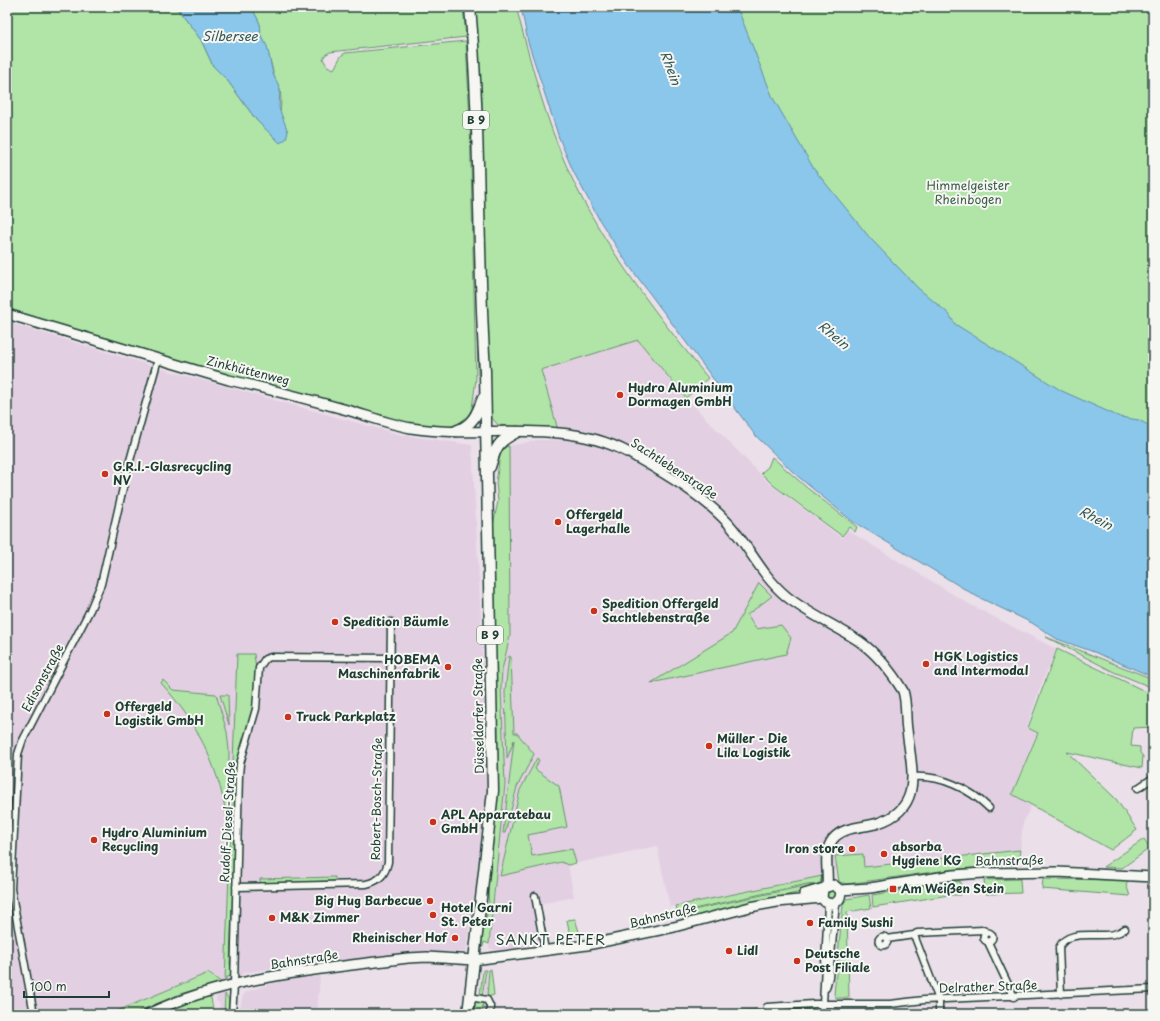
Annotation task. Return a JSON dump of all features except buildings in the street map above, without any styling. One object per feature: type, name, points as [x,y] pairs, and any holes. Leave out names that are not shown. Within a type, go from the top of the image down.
[{"type":"main road","name":"B 9","points":[[470,7],[476,105],[486,432]]},
{"type":"main road","points":[[456,431],[464,429],[474,420],[485,390]]},
{"type":"main road","name":"Düsseldorfer Straße","points":[[468,1014],[493,791],[486,432]]},
{"type":"main road","points":[[487,479],[498,446],[504,438],[517,432]]},
{"type":"street","name":"Zinkhüttenweg","points":[[7,314],[230,380],[260,386],[408,428],[434,431],[486,432]]},
{"type":"street","name":"Edisonstraße","points":[[34,1014],[11,888],[9,869],[18,752],[90,610],[101,584],[130,462],[158,359]]},
{"type":"street","name":"Sachtlebenstraße","points":[[486,432],[552,432],[573,434],[607,443],[636,456],[717,512],[737,533],[756,564],[775,586],[796,604],[860,642],[897,681],[905,698],[905,717],[913,777],[909,798],[899,812],[878,824],[839,834],[828,847],[827,860],[831,894]]},
{"type":"street","name":"Robert-Bosch-Straße","points":[[236,887],[366,884],[382,877],[388,862],[391,622]]},
{"type":"street","name":"Rudolf-Diesel-Straße","points":[[232,1014],[240,764],[256,709],[257,674],[262,663],[271,657],[391,658]]},
{"type":"street","points":[[913,777],[930,776],[943,780],[982,801],[988,808]]},
{"type":"street","points":[[1138,788],[1153,778]]},
{"type":"street","name":"Bahnstraße","points":[[148,1014],[178,1001],[293,972],[408,958],[427,957],[474,960],[545,950],[632,936],[721,913],[866,888],[953,875],[991,872],[1057,872],[1153,877]]},
{"type":"street","points":[[821,1014],[824,993],[831,894]]},
{"type":"street","points":[[535,896],[545,950]]},
{"type":"street","points":[[1061,994],[1059,948],[1061,943],[1071,937],[1114,934],[1125,929]]},
{"type":"street","points":[[887,939],[914,935],[917,933],[983,930],[987,932],[983,937],[988,942],[1014,997]]},
{"type":"street","points":[[914,935],[939,1000],[939,1014]]},
{"type":"street","name":"Delrather Straße","points":[[767,1007],[823,1004],[890,1004],[939,1000],[1153,990]]},
{"type":"street","points":[[470,997],[487,1000],[490,1006],[490,1014]]},
{"type":"shaded area","points":[[7,322],[169,371],[402,435],[472,445],[482,639],[487,802],[466,952],[410,952],[246,972],[225,982],[224,1014],[219,1014],[220,1004],[216,1001],[217,995],[221,994],[221,981],[208,973],[110,1014],[7,1014]]},
{"type":"shaded area","points":[[638,339],[686,398],[771,485],[842,538],[847,530],[969,604],[1056,649],[1041,685],[1027,727],[1037,733],[1012,794],[1031,806],[1023,823],[1020,850],[864,867],[835,856],[837,870],[822,876],[670,907],[657,846],[568,865],[574,897],[539,904],[545,943],[498,951],[489,948],[505,784],[501,687],[502,670],[510,636],[509,446],[538,440],[561,440],[540,370]],"holes":[[[509,656],[511,657],[514,733],[507,757],[505,692]]]},
{"type":"shaded area","points":[[486,970],[489,970],[486,1014],[482,1014]]},
{"type":"shaded area","points":[[320,976],[317,1014],[239,1014],[243,995],[248,991],[284,980]]},
{"type":"green space","points":[[7,7],[176,7],[201,40],[213,66],[227,80],[257,121],[269,131],[275,139],[281,108],[280,90],[274,77],[269,57],[260,34],[260,23],[252,7],[463,7],[466,37],[330,52],[325,55],[323,59],[327,66],[334,69],[341,56],[345,53],[466,41],[470,121],[476,379],[472,409],[463,425],[436,428],[409,425],[238,378],[7,311]]},
{"type":"green space","points":[[475,7],[516,7],[539,91],[553,132],[560,152],[582,199],[614,253],[632,279],[708,378],[686,398],[638,340],[541,370],[558,430],[498,425],[492,418],[484,275],[482,103]]},
{"type":"green space","name":"Himmelgeister Rheinbogen","points":[[654,7],[1153,7],[1153,547]]},
{"type":"green space","points":[[473,119],[480,375],[478,375]]},
{"type":"green space","points":[[34,326],[134,356],[30,327]]},
{"type":"green space","points":[[509,446],[510,636],[502,670],[501,687],[505,784],[489,944],[484,942],[483,947],[481,946],[483,927],[489,908],[488,889],[497,799],[498,727],[495,722],[491,536],[498,501],[496,483],[500,454],[505,447]]},
{"type":"green space","points":[[772,457],[806,487],[857,527],[855,532],[849,527],[842,536],[773,485],[761,473],[768,467]]},
{"type":"green space","points":[[759,583],[772,596],[747,615],[756,629],[781,625],[791,638],[786,654],[651,683],[732,633]]},
{"type":"green space","points":[[1046,637],[1153,679],[1153,688],[1114,672]]},
{"type":"green space","points":[[1057,649],[1153,695],[1153,727],[1133,728],[1131,746],[1140,747],[1140,753],[1143,756],[1142,768],[1067,752],[1116,799],[1137,830],[1111,850],[1012,794],[1038,733],[1028,728]]},
{"type":"green space","points":[[237,654],[254,654],[256,669],[254,710],[239,759],[235,882],[233,883],[230,965],[232,965],[231,976],[227,977],[225,981]]},
{"type":"green space","points":[[509,656],[511,657],[514,733],[517,733],[534,754],[517,787],[505,833],[503,833],[514,740],[507,759],[505,692]]},
{"type":"green space","points":[[163,680],[173,690],[216,694],[227,732],[229,750],[228,814],[226,814],[211,760],[184,712],[161,683]]},
{"type":"green space","points":[[220,695],[228,695],[229,725]]},
{"type":"green space","points":[[537,758],[539,760],[535,769],[559,786],[567,827],[528,835],[532,856],[572,849],[576,863],[568,865],[561,862],[500,876],[520,790]]},
{"type":"green space","points":[[1144,839],[1150,848],[1122,868],[1103,867]]},
{"type":"green space","points":[[1020,850],[1018,864],[948,870],[847,884],[839,882],[835,856],[863,854],[864,867]]},
{"type":"green space","points":[[822,876],[820,883],[815,885],[807,884],[689,910],[679,917],[676,906]]},
{"type":"green space","points":[[335,877],[335,881],[260,883],[260,879]]},
{"type":"green space","points":[[1020,879],[1021,893],[986,894],[984,880]]},
{"type":"green space","points":[[1043,879],[1129,880],[1126,884],[1130,896],[1042,889]]},
{"type":"green space","points":[[960,881],[961,895],[949,895],[873,907],[872,895]]},
{"type":"green space","points":[[809,885],[813,886],[811,887],[813,889],[687,919],[685,915],[693,910]]},
{"type":"green space","points":[[832,890],[836,894],[836,897],[831,901],[826,898],[826,892]]},
{"type":"green space","points":[[869,895],[871,908],[847,912],[849,998],[836,998],[834,994],[843,905],[846,899]]},
{"type":"green space","points":[[575,919],[580,935],[572,937],[570,935],[567,920]]},
{"type":"green space","points":[[491,969],[494,995],[487,997],[489,970]]},
{"type":"green space","points":[[483,970],[486,970],[482,997],[480,995]]},
{"type":"green space","points":[[208,973],[221,982],[180,994],[132,1014],[110,1014]]},
{"type":"green space","points":[[225,994],[229,999],[228,1014],[224,1014]]},
{"type":"green space","points":[[206,996],[211,998],[214,1014],[158,1014]]},
{"type":"green space","points":[[475,1001],[483,1001],[482,1014],[473,1014]]},
{"type":"green space","points":[[812,1007],[815,1014],[806,1009],[801,1009],[718,1012],[713,1014],[718,1011]]},
{"type":"water","name":"Silbersee","points":[[176,7],[252,7],[260,23],[260,34],[267,46],[273,74],[280,88],[279,108],[288,132],[286,139],[280,143],[257,121],[227,80],[213,66],[201,40]]},
{"type":"water","name":"Rhein","points":[[521,7],[737,7],[773,98],[814,169],[870,238],[918,288],[949,314],[955,324],[1062,391],[1120,417],[1139,420],[1153,428],[1153,677],[1094,652],[1057,639],[1032,623],[976,596],[852,521],[795,474],[755,435],[627,263],[600,221],[573,171],[559,138],[528,42]]},
{"type":"place","name":"Hydro Aluminium Dormagen GmbH","points":[[620,395]]},
{"type":"place","name":"G.R.I.-Glasrecycling NV","points":[[105,474]]},
{"type":"place","name":"Offergeld Lagerhalle","points":[[558,522]]},
{"type":"place","name":"Spedition Offergeld Sachtlebenstraße","points":[[594,611]]},
{"type":"place","name":"Spedition Bäumle","points":[[335,622]]},
{"type":"place","name":"HGK Logistics and Intermodal","points":[[926,664]]},
{"type":"place","name":"HOBEMA Maschinenfabrik","points":[[448,667]]},
{"type":"place","name":"Offergeld Logistik GmbH","points":[[107,714]]},
{"type":"place","name":"Truck Parkplatz","points":[[288,717]]},
{"type":"place","name":"Müller - Die Lila Logistik","points":[[709,746]]},
{"type":"place","name":"APL Apparatebau GmbH","points":[[433,822]]},
{"type":"place","name":"Hydro Aluminium Recycling","points":[[94,840]]},
{"type":"place","name":"Iron store","points":[[852,849]]},
{"type":"place","name":"absorba Hygiene KG","points":[[884,854]]},
{"type":"place","name":"Am Weißen Stein","points":[[893,889]]},
{"type":"place","name":"Big Hug Barbecue","points":[[430,901]]},
{"type":"place","name":"Hotel Garni St. Peter","points":[[433,915]]},
{"type":"place","name":"M&K Zimmer","points":[[272,918]]},
{"type":"place","name":"Family Sushi","points":[[810,923]]},
{"type":"place","name":"Rheinischer Hof","points":[[455,938]]},
{"type":"place","name":"Lidl","points":[[729,951]]},
{"type":"place","name":"Deutsche Post Filiale","points":[[797,961]]},
{"type":"district","name":"SANKT PETER","points":[[551,940]]}]
